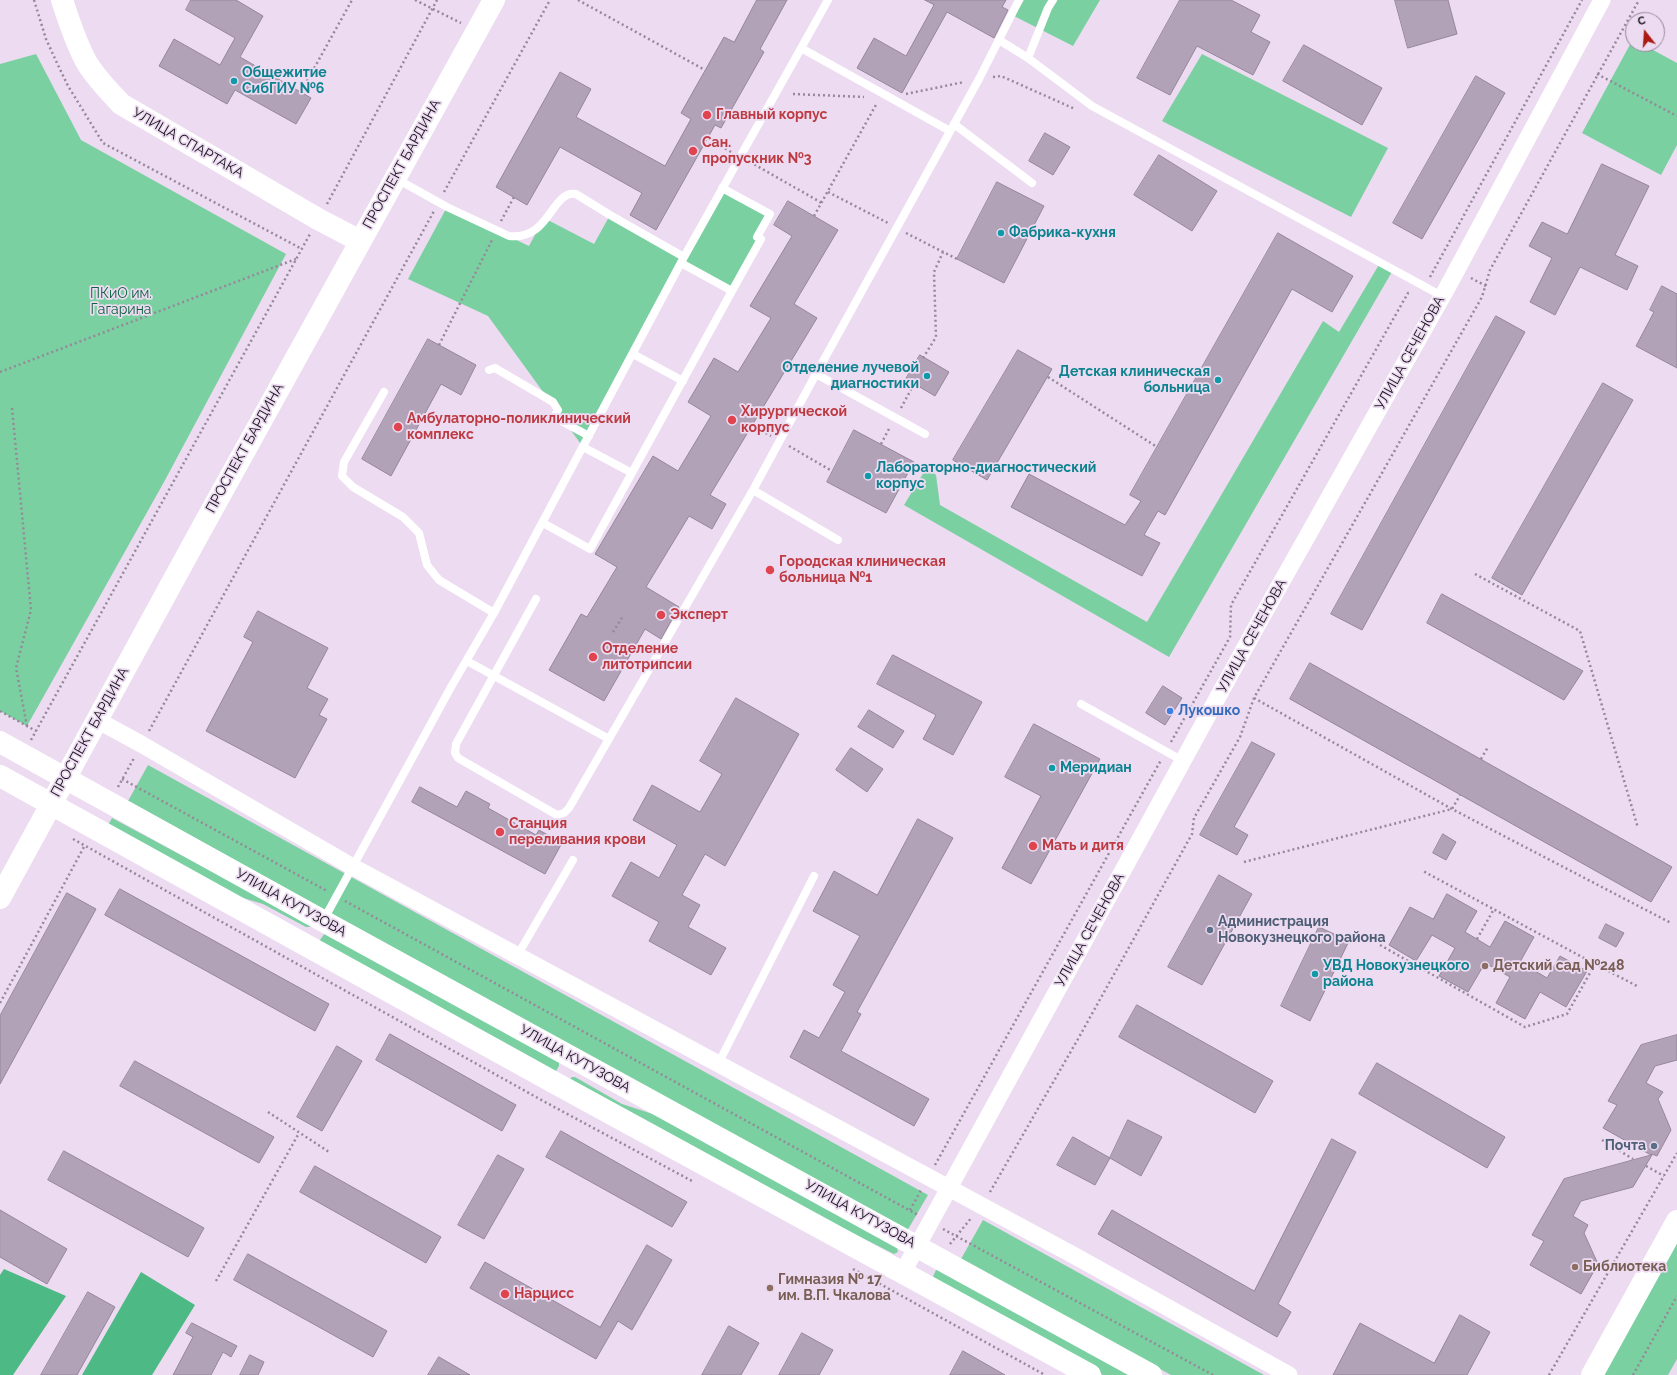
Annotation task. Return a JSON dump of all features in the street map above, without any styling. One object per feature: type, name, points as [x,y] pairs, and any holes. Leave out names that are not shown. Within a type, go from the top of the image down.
[{"type":"main road","name":"УЛИЦА СПАРТАКА","points":[[62,0],[72,31],[87,64],[121,104],[318,219],[360,241]]},
{"type":"main road","name":"ПРОСПЕКТ БАРДИНА","points":[[0,898],[394,178],[494,0]]},
{"type":"main road","name":"УЛИЦА КУТУЗОВА","points":[[0,742],[1151,1375]]},
{"type":"main road","points":[[0,776],[562,1087],[924,1283],[1090,1375]]},
{"type":"main road","points":[[1592,1375],[1677,1221]]},
{"type":"street","name":"УЛИЦА СЕЧЕНОВА","points":[[902,1272],[931,1222],[1183,761],[1442,296],[1602,0]]},
{"type":"street","points":[[97,720],[353,867],[1075,1256],[1289,1375]]},
{"type":"lane","points":[[323,921],[543,523],[682,260],[828,0]]},
{"type":"lane","points":[[536,599],[456,744],[455,753],[458,758],[557,815],[564,813],[569,808],[753,490],[952,128],[1019,0]]},
{"type":"lane","points":[[1028,58],[1048,8],[1053,0]]},
{"type":"lane","points":[[999,40],[1028,58],[1092,106],[1442,296]]},
{"type":"lane","points":[[801,48],[952,128],[1032,183]]},
{"type":"lane","points":[[394,178],[438,202],[509,236],[520,238],[531,233],[541,225],[563,196],[569,193],[576,194],[732,291]]},
{"type":"lane","points":[[543,523],[590,549],[761,239],[757,237],[770,214],[722,188]]},
{"type":"lane","points":[[633,354],[683,381]]},
{"type":"lane","points":[[489,370],[495,368],[553,402],[558,410],[554,417],[589,436]]},
{"type":"lane","points":[[816,374],[925,434]]},
{"type":"lane","points":[[384,392],[344,462],[342,476],[353,487],[403,517],[419,533],[426,565],[438,580],[494,613]]},
{"type":"lane","points":[[583,447],[632,473]]},
{"type":"lane","points":[[753,490],[838,540]]},
{"type":"lane","points":[[466,661],[609,739]]},
{"type":"lane","points":[[1081,704],[1183,761]]},
{"type":"lane","points":[[518,956],[573,860]]},
{"type":"lane","points":[[718,1064],[814,876]]},
{"type":"path","points":[[34,0],[46,39],[68,86],[103,143],[302,249]]},
{"type":"path","points":[[302,90],[352,0]]},
{"type":"path","points":[[415,0],[477,31]]},
{"type":"path","points":[[0,711],[36,731],[302,249],[437,0]]},
{"type":"path","points":[[109,802],[550,0]]},
{"type":"path","points":[[578,0],[705,70]]},
{"type":"path","points":[[910,1210],[1230,637],[1231,605],[1408,293],[1424,286],[1582,0]]},
{"type":"path","points":[[938,1257],[982,1207],[1078,1039],[1192,834],[1194,818],[1240,736],[1254,698],[1482,297],[1490,270],[1639,0]]},
{"type":"path","points":[[1598,74],[1677,116]]},
{"type":"path","points":[[814,216],[880,98]]},
{"type":"path","points":[[708,138],[734,153]]},
{"type":"path","points":[[748,161],[822,203]]},
{"type":"path","points":[[499,225],[514,197]]},
{"type":"path","points":[[439,345],[492,239]]},
{"type":"path","points":[[923,358],[936,337],[934,272],[943,252]]},
{"type":"path","points":[[0,372],[296,259]]},
{"type":"path","points":[[1048,377],[1157,447]]},
{"type":"path","points":[[12,408],[31,610],[16,668],[27,726]]},
{"type":"path","points":[[752,425],[772,436]]},
{"type":"path","points":[[786,444],[832,471]]},
{"type":"path","points":[[1476,574],[1580,631],[1638,828]]},
{"type":"path","points":[[613,632],[623,616]]},
{"type":"path","points":[[1254,698],[1452,809],[1671,923]]},
{"type":"path","points":[[1481,759],[1488,747]]},
{"type":"path","points":[[122,779],[1213,1375]]},
{"type":"path","points":[[1244,862],[1452,809],[1460,795]]},
{"type":"path","points":[[0,1003],[85,846],[96,829]]},
{"type":"path","points":[[1423,871],[1637,986]]},
{"type":"path","points":[[1477,939],[1494,909]]},
{"type":"path","points":[[1380,945],[1525,1027],[1567,1014],[1595,964]]},
{"type":"path","points":[[268,1112],[329,1152]]},
{"type":"path","points":[[216,1281],[299,1133]]},
{"type":"path","points":[[1602,1140],[1633,1159]]},
{"type":"path","points":[[1550,1375],[1677,1153]]},
{"type":"path","points":[[1646,1166],[1664,1176]]},
{"type":"path","points":[[912,1301],[924,1283]]},
{"type":"path","points":[[1632,1375],[1677,1296]]},
{"type":"green space","points":[[1024,0],[1100,0],[1073,46],[1014,16]]},
{"type":"green space","points":[[1626,52],[1657,52],[1677,63],[1677,145],[1661,175],[1582,133]]},
{"type":"green space","name":"ПКиО им. Гагарина","points":[[36,54],[81,140],[286,254],[164,482],[27,726],[0,711],[0,64]]},
{"type":"green space","points":[[1202,54],[1388,148],[1351,217],[1162,121]]},
{"type":"green space","points":[[722,188],[770,214],[732,291],[681,263],[583,447],[488,316],[408,279],[447,207],[529,246],[544,218],[594,244],[610,215],[684,257]]},
{"type":"green space","points":[[1380,263],[1393,270],[1169,657],[904,505],[927,467],[936,475],[940,505],[1147,622],[1323,321],[1339,332]]},
{"type":"green space","points":[[148,765],[928,1195],[907,1231],[128,801]]},
{"type":"green space","points":[[112,818],[310,924],[310,927],[306,927],[263,904],[233,895],[107,827]]},
{"type":"green space","points":[[325,933],[559,1062],[559,1066],[555,1073],[320,944],[320,940]]},
{"type":"green space","points":[[575,1077],[622,1104],[665,1118],[897,1248],[898,1252],[894,1254],[825,1219],[570,1079]]},
{"type":"green space","points":[[983,1220],[1264,1375],[1171,1375],[961,1259]]},
{"type":"green space","points":[[1677,1236],[1677,1359],[1668,1375],[1601,1375]]},
{"type":"green space","points":[[4,1269],[66,1296],[13,1375],[0,1375],[0,1275]]},
{"type":"green space","points":[[936,1270],[940,1270],[1129,1375],[1103,1375],[934,1282],[932,1279]]},
{"type":"green space","points":[[141,1272],[195,1305],[152,1375],[82,1375]]},
{"type":"building","name":"Общежитие СибГИУ №6","points":[[191,0],[236,0],[263,16],[240,57],[311,98],[296,124],[235,90],[227,104],[159,66],[174,39],[220,65],[235,38],[186,10]]},
{"type":"building","name":"Главный корпус","points":[[757,0],[787,0],[760,49],[764,52],[721,128],[715,125],[656,230],[630,215],[642,193],[560,147],[527,205],[496,187],[560,72],[591,89],[576,117],[665,166],[691,119],[681,113],[724,37],[734,42]]},
{"type":"building","points":[[925,0],[1006,0],[1002,7],[1008,10],[994,38],[947,12],[902,93],[857,68],[874,38],[906,56],[934,5]]},
{"type":"building","points":[[1180,0],[1231,0],[1260,15],[1251,32],[1270,42],[1253,75],[1197,46],[1170,95],[1137,78]]},
{"type":"building","points":[[1395,0],[1448,0],[1457,34],[1408,48]]},
{"type":"building","points":[[1304,45],[1382,88],[1362,125],[1283,81]]},
{"type":"building","points":[[1476,76],[1505,93],[1422,239],[1393,223]]},
{"type":"building","points":[[1045,133],[1070,147],[1053,175],[1029,161]]},
{"type":"building","points":[[1159,155],[1217,191],[1192,231],[1134,195]]},
{"type":"building","points":[[1602,164],[1649,186],[1615,255],[1638,266],[1627,290],[1580,267],[1555,315],[1530,302],[1552,258],[1529,246],[1542,222],[1567,234]]},
{"type":"building","name":"Фабрика-кухня","points":[[997,182],[1044,206],[1004,283],[957,259]]},
{"type":"building","name":"Хирургической корпус","points":[[788,201],[838,230],[794,304],[817,318],[710,495],[726,504],[712,529],[689,516],[646,587],[679,607],[661,639],[645,629],[604,701],[549,670],[581,614],[587,617],[617,567],[595,554],[653,456],[678,471],[711,416],[688,402],[714,358],[738,372],[771,318],[750,306],[792,236],[774,225]]},
{"type":"building","name":"Детская клиническая больница","points":[[1278,233],[1353,276],[1332,312],[1292,289],[1165,515],[1158,511],[1144,535],[1160,543],[1142,576],[1011,507],[1029,474],[1125,525],[1141,501],[1130,495]]},
{"type":"building","points":[[1662,286],[1677,294],[1677,368],[1636,346],[1654,312],[1650,310]]},
{"type":"building","points":[[1496,316],[1525,332],[1362,630],[1331,614]]},
{"type":"building","name":"Амбулаторно-поликлинический комплекс","points":[[428,339],[476,365],[461,395],[441,384],[391,476],[362,459]]},
{"type":"building","points":[[1018,350],[1052,369],[987,480],[953,460]]},
{"type":"building","name":"Отделение лучевой диагностики","points":[[920,355],[949,372],[935,396],[906,379]]},
{"type":"building","points":[[1603,383],[1633,400],[1522,595],[1492,578]]},
{"type":"building","name":"Лабораторно-диагностический корпус","points":[[854,430],[914,462],[886,513],[827,482]]},
{"type":"building","points":[[1442,594],[1583,671],[1564,700],[1427,623]]},
{"type":"building","points":[[258,611],[328,648],[307,688],[328,699],[319,715],[327,719],[295,778],[206,731],[253,642],[244,637]]},
{"type":"building","points":[[893,655],[982,702],[953,755],[923,739],[936,715],[877,684]]},
{"type":"building","points":[[1310,663],[1672,867],[1651,902],[1290,699]]},
{"type":"building","points":[[1163,686],[1182,698],[1165,725],[1146,713]]},
{"type":"building","points":[[736,698],[799,734],[725,866],[705,854],[682,895],[700,905],[688,927],[726,948],[711,975],[649,941],[659,922],[612,896],[631,862],[659,878],[677,845],[633,820],[652,785],[700,812],[722,774],[700,761]]},
{"type":"building","points":[[869,710],[904,731],[893,748],[858,727]]},
{"type":"building","name":"Меридиан","points":[[1034,724],[1100,759],[1031,884],[1002,868],[1041,796],[1005,777]]},
{"type":"building","points":[[1252,742],[1275,754],[1234,827],[1248,835],[1237,855],[1200,835]]},
{"type":"building","points":[[851,748],[883,769],[867,792],[836,770]]},
{"type":"building","name":"Станция переливания крови","points":[[420,787],[457,807],[466,791],[490,804],[488,808],[536,835],[539,830],[562,843],[545,874],[412,802]]},
{"type":"building","points":[[918,819],[953,838],[857,1012],[861,1014],[841,1051],[929,1099],[914,1126],[790,1057],[804,1030],[819,1038],[845,992],[833,985],[860,936],[813,911],[834,871],[877,895]]},
{"type":"building","points":[[1443,834],[1456,842],[1446,860],[1433,853]]},
{"type":"building","name":"Администрация Новокузнецкого района","points":[[1219,875],[1252,894],[1202,985],[1168,967]]},
{"type":"building","points":[[120,889],[329,1004],[315,1031],[105,915]]},
{"type":"building","points":[[67,893],[96,909],[0,1084],[0,1016]]},
{"type":"building","name":"Детский сад №248","points":[[1447,894],[1477,911],[1465,932],[1490,947],[1505,921],[1534,937],[1520,962],[1547,978],[1560,956],[1587,971],[1566,1007],[1540,992],[1525,1019],[1496,1003],[1510,977],[1485,963],[1468,992],[1439,976],[1455,948],[1432,935],[1416,961],[1389,945],[1410,907],[1433,919]]},
{"type":"building","points":[[1606,924],[1624,933],[1616,947],[1599,938]]},
{"type":"building","name":"УВД Новокузнецкого района","points":[[1319,927],[1349,941],[1310,1021],[1281,1006]]},
{"type":"building","points":[[1137,1005],[1273,1081],[1255,1113],[1119,1037]]},
{"type":"building","points":[[390,1034],[516,1105],[502,1131],[376,1060]]},
{"type":"building","points":[[1677,1035],[1677,1060],[1655,1066],[1646,1083],[1663,1092],[1658,1099],[1671,1130],[1657,1156],[1651,1155],[1603,1128],[1617,1105],[1608,1101],[1641,1045]]},
{"type":"building","points":[[337,1046],[362,1061],[322,1131],[297,1117]]},
{"type":"building","points":[[135,1061],[274,1137],[259,1163],[120,1086]]},
{"type":"building","points":[[1377,1063],[1505,1137],[1487,1168],[1359,1094]]},
{"type":"building","points":[[1128,1120],[1162,1137],[1141,1176],[1110,1158]]},
{"type":"building","points":[[561,1131],[687,1202],[672,1227],[546,1157]]},
{"type":"building","points":[[1073,1137],[1110,1158],[1095,1185],[1057,1165]]},
{"type":"building","points":[[1332,1139],[1356,1152],[1278,1304],[1291,1312],[1277,1337],[1098,1234],[1112,1210],[1254,1291]]},
{"type":"building","points":[[64,1151],[204,1228],[188,1257],[48,1180]]},
{"type":"building","points":[[498,1155],[524,1169],[484,1239],[458,1225]]},
{"type":"building","points":[[1652,1155],[1633,1187],[1581,1201],[1573,1216],[1588,1225],[1584,1233],[1598,1264],[1581,1294],[1530,1265],[1544,1241],[1532,1235],[1564,1179]]},
{"type":"building","points":[[315,1166],[441,1237],[426,1263],[300,1192]]},
{"type":"building","points":[[0,1210],[67,1249],[47,1284],[0,1257]]},
{"type":"building","points":[[647,1245],[672,1260],[632,1330],[618,1321],[596,1359],[470,1288],[485,1262],[600,1327]]},
{"type":"building","points":[[248,1254],[387,1331],[373,1357],[234,1280]]},
{"type":"building","points":[[88,1292],[115,1307],[77,1375],[41,1375]]},
{"type":"building","points":[[1460,1315],[1490,1332],[1467,1375],[1333,1375],[1360,1323],[1434,1363]]},
{"type":"building","points":[[192,1323],[237,1346],[231,1357],[223,1352],[211,1375],[173,1375],[193,1337],[186,1333]]},
{"type":"building","points":[[729,1326],[759,1343],[741,1375],[702,1375]]},
{"type":"building","points":[[802,1333],[833,1350],[819,1375],[779,1375]]},
{"type":"building","points":[[963,1351],[1005,1375],[950,1375]]},
{"type":"building","points":[[250,1355],[264,1362],[258,1375],[240,1375]]},
{"type":"building","points":[[439,1357],[470,1375],[428,1375]]},
{"type":"place","name":"Общежитие СибГИУ №6","points":[[234,81]]},
{"type":"place","name":"Главный корпус","points":[[707,115]]},
{"type":"place","name":"Сан. пропускник №3","points":[[693,151]]},
{"type":"place","name":"Фабрика-кухня","points":[[1001,233]]},
{"type":"place","name":"Отделение лучевой диагностики","points":[[927,376]]},
{"type":"place","name":"Детская клиническая больница","points":[[1218,380]]},
{"type":"place","name":"Хирургической корпус","points":[[732,420]]},
{"type":"place","name":"Амбулаторно-поликлинический комплекс","points":[[398,427]]},
{"type":"place","name":"Лабораторно-диагностический корпус","points":[[868,476]]},
{"type":"place","name":"Городская клиническая больница №1","points":[[770,570]]},
{"type":"place","name":"Эксперт","points":[[661,615]]},
{"type":"place","name":"Отделение литотрипсии","points":[[593,657]]},
{"type":"place","name":"Лукошко","points":[[1170,711]]},
{"type":"place","name":"Меридиан","points":[[1052,768]]},
{"type":"place","name":"Станция переливания крови","points":[[500,832]]},
{"type":"place","name":"Мать и дитя","points":[[1033,846]]},
{"type":"place","name":"Администрация Новокузнецкого района","points":[[1210,930]]},
{"type":"place","name":"Детский сад №248","points":[[1485,966]]},
{"type":"place","name":"УВД Новокузнецкого района","points":[[1315,974]]},
{"type":"place","name":"Почта","points":[[1654,1146]]},
{"type":"place","name":"Библиотека","points":[[1575,1267]]},
{"type":"place","name":"Гимназия № 17 им. В.П. Чкалова","points":[[770,1288]]},
{"type":"place","name":"Нарцисс","points":[[505,1294]]}]
